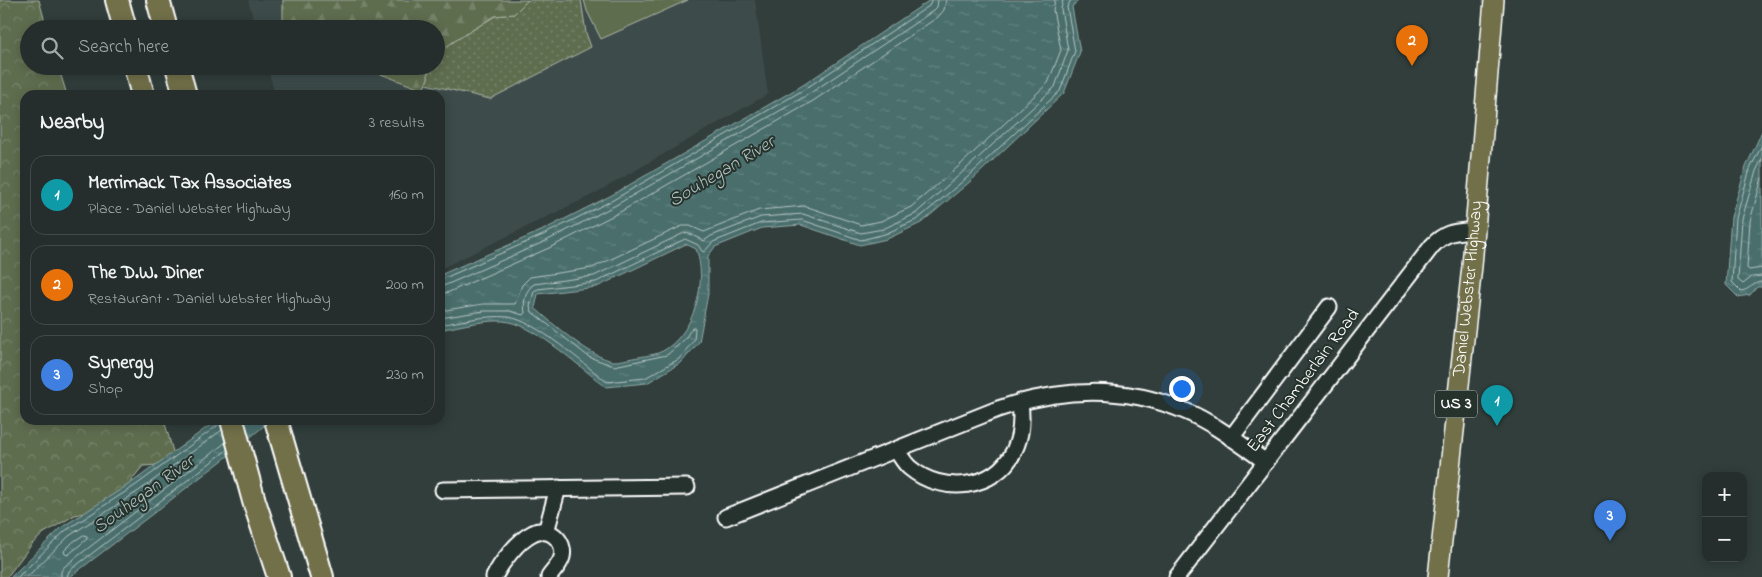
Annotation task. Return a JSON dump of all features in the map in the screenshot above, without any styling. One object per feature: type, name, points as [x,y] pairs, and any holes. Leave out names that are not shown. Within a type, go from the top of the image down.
[{"type":"highway","points":[[117,0],[123,20]]},
{"type":"highway","points":[[158,0],[164,20]]},
{"type":"highway","points":[[137,75],[142,90]]},
{"type":"highway","points":[[179,75],[184,90]]},
{"type":"highway","points":[[233,425],[254,501],[279,577]]},
{"type":"highway","points":[[277,425],[322,577]]},
{"type":"main road","name":"Daniel Webster Highway","points":[[1438,577],[1475,230],[1494,0]]},
{"type":"street","name":"East Chamberlain Road","points":[[1177,577],[1432,246],[1440,237],[1447,233],[1475,230]]},
{"type":"street","points":[[1231,438],[1329,307]]},
{"type":"street","points":[[726,517],[1020,402],[1054,394],[1092,392],[1125,394],[1155,401],[1186,412],[1231,438],[1266,462]]},
{"type":"street","points":[[896,450],[910,468],[922,477],[936,483],[967,485],[981,481],[995,474],[1014,452],[1022,425],[1020,402]]},
{"type":"street","points":[[442,490],[687,487]]},
{"type":"street","points":[[546,532],[558,488]]},
{"type":"street","points":[[494,577],[510,554],[527,536],[536,532],[546,532],[558,539],[562,552],[560,562],[549,577]]},
{"type":"shaded area","points":[[248,0],[755,0],[768,94],[596,193],[445,267],[445,90],[274,90],[269,75],[445,75],[445,20],[254,20]]},
{"type":"green space","points":[[0,0],[39,0],[45,20],[20,20],[20,75],[61,75],[65,90],[20,90],[20,425],[165,425],[174,455],[158,465],[143,466],[133,478],[130,488],[89,512],[75,515],[44,533],[32,544],[7,577],[0,577]]},
{"type":"green space","points":[[283,0],[528,0],[514,14],[495,16],[445,48],[445,20],[283,20]]},
{"type":"green space","points":[[528,0],[581,0],[586,33],[591,47],[490,99],[426,84],[428,75],[445,75],[445,48],[495,16],[514,14]]},
{"type":"green space","points":[[584,0],[688,0],[601,39],[587,11]]},
{"type":"green space","points":[[384,75],[428,75],[423,90]]},
{"type":"water","name":"Souhegan River","points":[[930,0],[1078,0],[1072,7],[1080,52],[1064,93],[972,180],[921,223],[887,239],[860,245],[801,225],[762,228],[715,247],[708,256],[708,294],[699,342],[682,362],[647,383],[606,387],[546,340],[510,322],[485,322],[445,329],[445,273],[541,231],[610,196],[803,85]],"holes":[[[686,244],[696,249],[699,262],[699,290],[691,317],[685,330],[676,341],[659,353],[619,361],[605,359],[594,354],[573,339],[535,308],[538,294],[597,287]]]},
{"type":"water","points":[[1762,131],[1762,287],[1757,287],[1750,295],[1738,297],[1726,285],[1731,217],[1746,167]]},
{"type":"water","name":"Souhegan River","points":[[210,425],[265,425],[223,460],[70,577],[11,577],[62,527],[134,481]]},
{"type":"place","name":"The D.W. Diner","points":[[1412,66]]},
{"type":"place","name":"Merrimack Tax Associates","points":[[1497,426]]},
{"type":"place","name":"Synergy","points":[[1610,541]]}]
